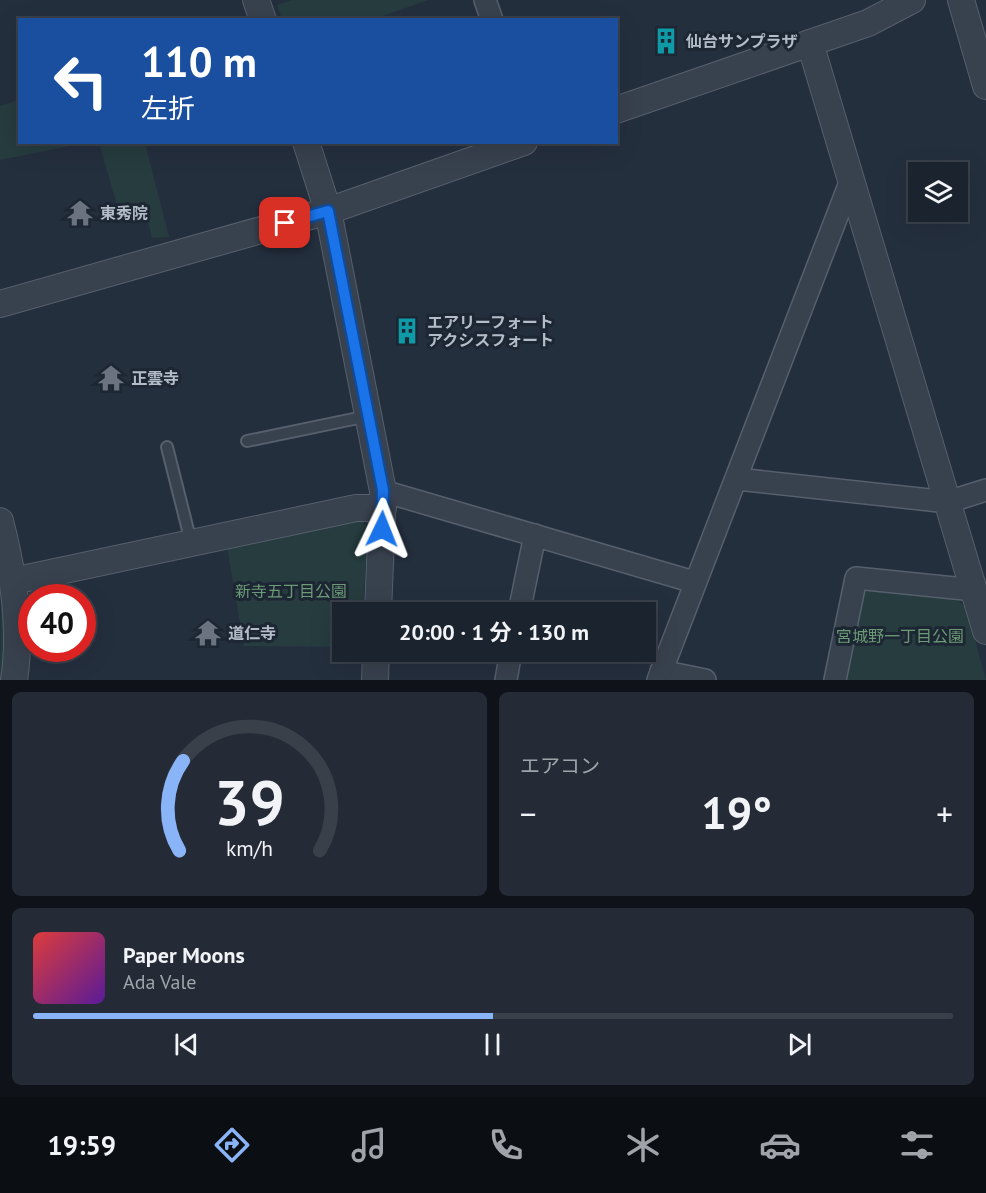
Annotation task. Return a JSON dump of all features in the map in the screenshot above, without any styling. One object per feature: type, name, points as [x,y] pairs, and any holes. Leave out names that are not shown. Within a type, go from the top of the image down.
[{"type":"street","points":[[256,0],[262,18]]},
{"type":"street","points":[[486,0],[491,18]]},
{"type":"street","points":[[618,109],[868,23],[912,0]]},
{"type":"street","points":[[961,0],[986,86]]},
{"type":"street","points":[[810,43],[986,630]]},
{"type":"street","points":[[307,144],[328,211],[369,416],[383,499],[378,602]]},
{"type":"street","points":[[0,304],[328,211],[518,144]]},
{"type":"street","points":[[705,680],[659,676],[851,180]]},
{"type":"street","points":[[737,479],[948,502],[986,490]]},
{"type":"street","points":[[6,580],[356,508],[383,499],[535,535],[694,582]]},
{"type":"street","points":[[0,521],[6,580],[17,633],[14,680]]},
{"type":"street","points":[[521,602],[535,535]]},
{"type":"street","points":[[835,680],[856,578],[974,590]]},
{"type":"street","points":[[375,680],[376,662]]},
{"type":"street","points":[[506,680],[509,662]]},
{"type":"lane","points":[[248,441],[369,416]]},
{"type":"lane","points":[[167,447],[191,543]]},
{"type":"green space","points":[[292,0],[428,0],[383,16],[384,18],[282,18],[277,5]]},
{"type":"green space","points":[[18,100],[18,144],[79,144],[0,160],[0,106]]},
{"type":"green space","points":[[99,144],[145,144],[169,237],[152,238],[144,206],[119,212]]},
{"type":"green space","name":"新寺五丁目公園","points":[[359,520],[368,526],[364,602],[332,602],[332,647],[244,646],[227,548]]},
{"type":"green space","name":"宮城野一丁目公園","points":[[871,588],[955,598],[966,607],[986,680],[844,680],[860,596]]},
{"type":"green space","points":[[1,597],[6,634],[4,680],[0,680]]},
{"type":"place","name":"仙台サンプラザ","points":[[666,41]]},
{"type":"place","name":"東秀院","points":[[80,213]]},
{"type":"place","name":"エアリーフォート アクシスフォート","points":[[407,331]]},
{"type":"place","name":"正雲寺","points":[[111,378]]},
{"type":"place","name":"道仁寺","points":[[208,633]]},
{"type":"route","points":[[285,223],[328,211],[383,490],[382,529]]}]
